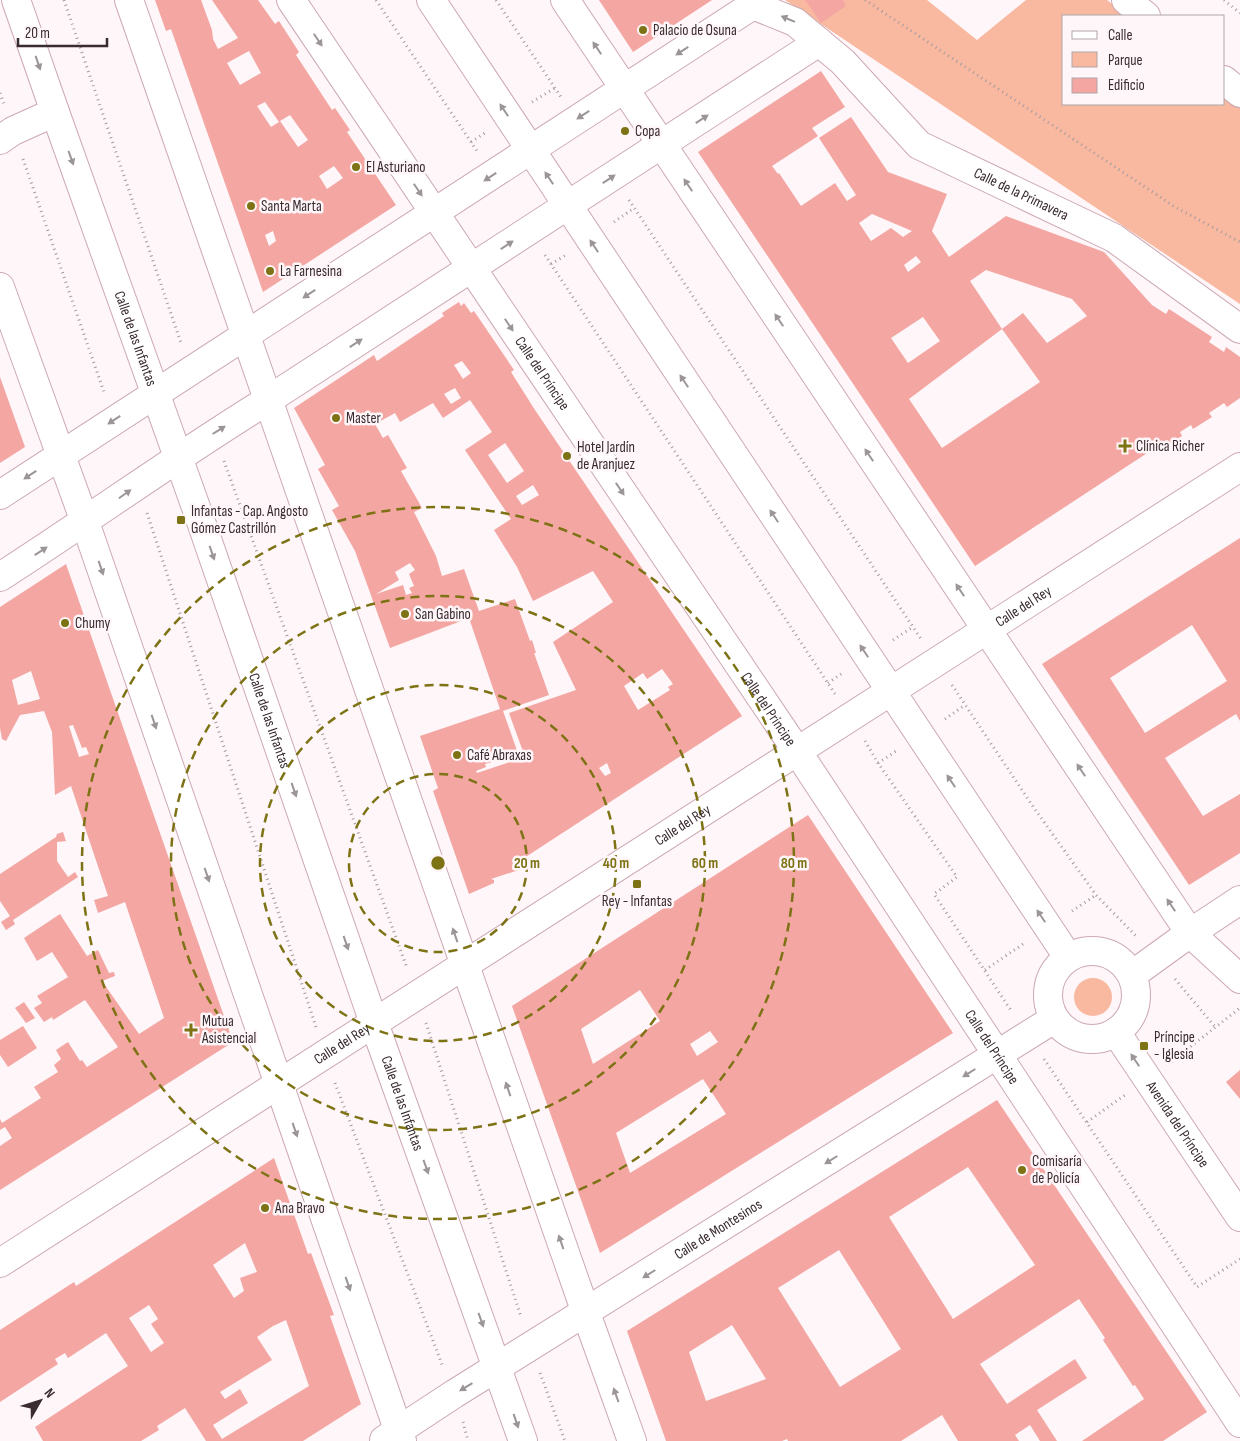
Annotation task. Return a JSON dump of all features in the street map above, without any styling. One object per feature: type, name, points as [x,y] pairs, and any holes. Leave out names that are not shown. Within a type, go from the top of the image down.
[{"type":"street","name":"Calle de las Infantas","points":[[16,0],[179,458],[374,1022],[523,1441]]},
{"type":"street","points":[[129,0],[632,1441]]},
{"type":"street","name":"Calle del Príncipe","points":[[291,0],[797,751],[1240,1423]]},
{"type":"street","points":[[431,0],[1068,957]]},
{"type":"street","points":[[564,0],[1190,933],[1240,979]]},
{"type":"street","points":[[1126,0],[1145,15]]},
{"type":"street","name":"Calle de la Primavera","points":[[624,89],[753,5],[795,22],[843,62],[919,145],[1114,238],[1240,329]]},
{"type":"street","points":[[0,577],[214,434],[819,42]]},
{"type":"street","points":[[1225,81],[1240,93]]},
{"type":"street","points":[[0,495],[624,89]]},
{"type":"street","points":[[7,135],[55,112]]},
{"type":"street","points":[[0,287],[85,522],[279,1084],[394,1438]]},
{"type":"street","name":"Calle del Rey","points":[[0,1263],[1240,467]]},
{"type":"street","points":[[1132,975],[1240,900]]},
{"type":"street","points":[[1096,950],[1110,954],[1123,963],[1132,975],[1136,1000],[1132,1013],[1126,1023],[1116,1032],[1104,1038],[1090,1040],[1076,1037],[1064,1030],[1054,1019],[1049,1007],[1047,992],[1050,979],[1057,966],[1068,957],[1081,951],[1096,950]]},
{"type":"street","name":"Calle de Montesinos","points":[[394,1438],[454,1394],[1054,1019]]},
{"type":"street","name":"Avenida del Príncipe","points":[[1116,1032],[1240,1217]]},
{"type":"path","points":[[64,0],[190,370]]},
{"type":"path","points":[[376,0],[493,175]]},
{"type":"path","points":[[496,0],[576,120]]},
{"type":"path","points":[[865,0],[1175,207],[1240,242]]},
{"type":"path","points":[[1224,0],[1240,13]]},
{"type":"path","points":[[0,92],[7,135],[114,420]]},
{"type":"path","points":[[613,176],[1034,808],[1096,895],[1157,957],[1216,1028]]},
{"type":"path","points":[[529,230],[851,717],[878,763],[957,878],[934,894],[1197,1286],[1240,1258]]},
{"type":"path","points":[[214,434],[417,995],[530,1348],[565,1441]]},
{"type":"path","points":[[138,485],[324,1054],[454,1394],[468,1441]]},
{"type":"green space","points":[[785,0],[927,0],[977,40],[1026,0],[1107,0],[1126,15],[1062,15],[1062,105],[1225,105],[1225,95],[1240,108],[1240,304]]},
{"type":"green space","points":[[1093,978],[1107,983],[1112,997],[1107,1011],[1093,1016],[1079,1011],[1074,997],[1079,983]]},
{"type":"building","points":[[155,0],[201,0],[218,49],[238,38],[212,0],[258,0],[275,24],[279,21],[299,52],[296,55],[332,110],[335,108],[350,130],[347,132],[396,205],[263,292],[171,29],[166,31]],"holes":[[[249,51],[261,73],[240,85],[227,63]],[[265,102],[279,122],[271,127],[257,106]],[[290,115],[308,140],[298,147],[280,121]],[[334,166],[343,178],[327,189],[319,176]],[[273,231],[276,241],[269,246],[265,235]]]},
{"type":"building","name":"Palacio de Osuna","points":[[599,0],[712,0],[633,52]]},
{"type":"building","points":[[805,0],[843,0],[846,6],[821,23]]},
{"type":"building","points":[[821,71],[845,107],[812,128],[818,136],[772,166],[779,173],[801,206],[835,183],[847,201],[856,195],[819,138],[851,117],[888,172],[947,194],[932,231],[949,257],[1006,216],[1104,252],[1152,305],[1166,314],[1169,309],[1212,337],[1209,342],[1224,352],[1226,347],[1240,357],[1240,398],[1227,407],[1224,403],[1209,413],[1212,417],[1193,429],[1191,425],[1180,432],[1182,436],[1170,444],[1167,440],[975,566],[698,152]],"holes":[[[872,214],[912,231],[903,237],[891,228],[871,241],[859,223]],[[916,256],[921,262],[908,272],[904,265]],[[986,270],[1072,299],[1087,316],[1047,343],[1023,313],[1002,329],[970,281]],[[923,317],[940,341],[908,363],[891,338]],[[1002,329],[1040,382],[942,448],[909,399]]]},
{"type":"building","points":[[459,302],[461,306],[464,303],[471,313],[474,311],[514,370],[511,372],[535,410],[742,716],[521,860],[523,864],[522,869],[491,879],[494,880],[494,883],[469,894],[433,791],[438,788],[420,736],[500,709],[469,618],[390,648],[355,551],[332,510],[339,506],[318,469],[325,465],[294,408],[374,355],[377,361],[444,316],[442,313]],"holes":[[[462,361],[471,373],[463,379],[454,365]],[[455,388],[461,398],[451,404],[444,394]],[[470,400],[492,432],[465,450],[511,519],[494,530],[517,567],[533,601],[593,571],[613,602],[553,642],[576,690],[509,713],[525,757],[520,759],[503,711],[549,695],[534,653],[536,653],[532,640],[530,641],[515,599],[479,611],[464,569],[442,576],[436,556],[414,512],[422,508],[401,471],[407,468],[388,435],[383,438],[375,424],[395,413],[400,422],[433,403],[443,418]],[[505,443],[524,471],[507,483],[488,455]],[[533,485],[539,495],[522,505],[516,496]],[[410,563],[415,570],[409,574],[414,586],[409,588],[412,593],[406,595],[403,585],[376,594],[399,580],[395,572]],[[662,669],[673,684],[668,687],[670,690],[638,710],[624,686],[643,673],[647,679]],[[510,757],[513,761],[477,773],[476,771],[486,767],[485,764]],[[607,763],[611,773],[605,776],[599,768]]]},
{"type":"building","points":[[0,377],[25,447],[0,463]]},
{"type":"building","points":[[1240,538],[1240,721],[1236,714],[1165,758],[1203,816],[1240,794],[1240,853],[1189,885],[1042,664]],"holes":[[[1192,625],[1227,681],[1145,733],[1110,678]]]},
{"type":"building","points":[[66,564],[233,1042],[0,1190],[0,1146],[12,1138],[5,1127],[0,1130],[0,1119],[2,1123],[41,1098],[34,1087],[58,1072],[54,1065],[61,1059],[56,1050],[68,1042],[80,1061],[82,1060],[87,1067],[118,1047],[85,1000],[53,1020],[52,1017],[44,1022],[34,1008],[42,1003],[37,996],[68,977],[52,952],[37,961],[24,938],[60,914],[87,956],[98,950],[109,973],[114,972],[115,976],[102,981],[139,1034],[164,1018],[125,902],[98,913],[94,900],[108,896],[71,786],[55,795],[52,732],[44,711],[20,715],[6,741],[2,739],[0,728],[0,607]],"holes":[[[31,671],[40,699],[18,705],[12,680]],[[73,725],[82,748],[86,747],[89,754],[79,757],[69,726]]]},
{"type":"building","points":[[808,815],[953,1033],[600,1253],[512,1006]],"holes":[[[640,990],[660,1021],[593,1064],[581,1029]],[[710,1031],[718,1042],[697,1056],[690,1044]],[[703,1079],[726,1114],[630,1173],[616,1133]]]},
{"type":"building","points":[[63,832],[66,841],[57,842],[57,861],[68,877],[75,872],[78,877],[13,920],[15,924],[6,930],[1,922],[10,916],[0,901],[0,874],[56,837],[57,834]]},
{"type":"building","points":[[24,1002],[35,1018],[26,1023],[15,1008]]},
{"type":"building","points":[[23,1026],[37,1048],[8,1067],[0,1055],[0,1040]]},
{"type":"building","points":[[1240,1070],[1240,1099],[1226,1082]]},
{"type":"building","points":[[997,1100],[1207,1412],[1163,1441],[1082,1441],[1144,1399],[1135,1385],[1133,1386],[1103,1340],[1105,1338],[1079,1299],[980,1364],[1007,1404],[1075,1359],[1087,1378],[1037,1410],[1057,1441],[1040,1441],[1030,1425],[1015,1435],[1019,1441],[958,1441],[942,1415],[901,1441],[788,1441],[787,1439],[782,1441],[666,1441],[627,1331]],"holes":[[[968,1167],[1035,1265],[953,1319],[889,1217]],[[839,1250],[901,1349],[840,1387],[778,1288]],[[732,1325],[766,1379],[706,1401],[689,1352]]]},
{"type":"building","points":[[274,1158],[308,1254],[311,1253],[334,1315],[330,1316],[361,1404],[303,1441],[206,1441],[185,1408],[157,1426],[159,1430],[141,1441],[43,1441],[35,1427],[128,1366],[106,1333],[68,1358],[65,1353],[55,1359],[58,1364],[0,1402],[0,1330],[74,1282],[76,1286]],"holes":[[[245,1243],[257,1272],[240,1278],[244,1291],[234,1298],[213,1265]],[[149,1305],[158,1319],[151,1324],[164,1343],[151,1352],[129,1318]],[[286,1320],[309,1386],[222,1439],[213,1425],[248,1403],[240,1389],[225,1399],[220,1392],[272,1360],[257,1337]]]},
{"type":"place","name":"Palacio de Osuna","points":[[643,30]]},
{"type":"place","name":"Copa","points":[[625,131]]},
{"type":"place","name":"El Asturiano","points":[[356,167]]},
{"type":"place","name":"Santa Marta","points":[[251,206]]},
{"type":"place","name":"La Farnesina","points":[[270,271]]},
{"type":"place","name":"Master","points":[[336,418]]},
{"type":"place","name":"Clínica Richer","points":[[1125,446]]},
{"type":"place","name":"Hotel Jardín de Aranjuez","points":[[567,456]]},
{"type":"place","name":"Infantas - Cap. Angosto Gómez Castrillón","points":[[181,520]]},
{"type":"place","name":"San Gabino","points":[[405,614]]},
{"type":"place","name":"Chumy","points":[[65,623]]},
{"type":"place","name":"Café Abraxas","points":[[457,755]]},
{"type":"place","name":"Rey - Infantas","points":[[637,884]]},
{"type":"place","name":"Mutua Asistencial","points":[[191,1030]]},
{"type":"place","name":"Príncipe - Iglesia","points":[[1144,1046]]},
{"type":"place","name":"Comisaría de Policía","points":[[1022,1170]]},
{"type":"place","name":"Ana Bravo","points":[[265,1208]]}]
